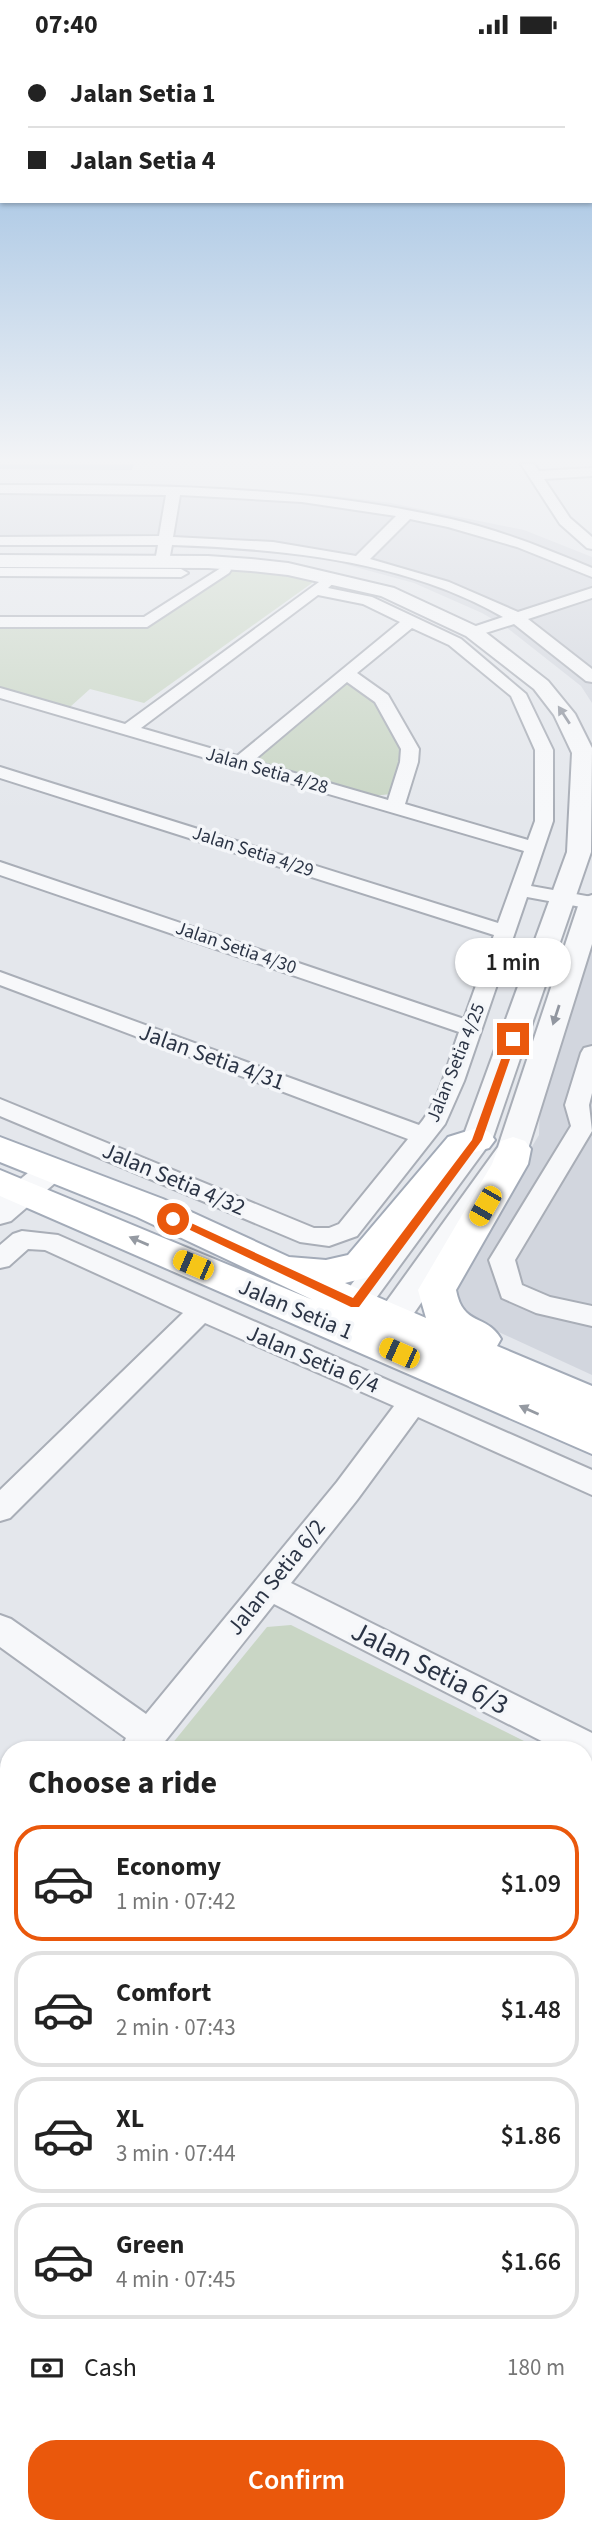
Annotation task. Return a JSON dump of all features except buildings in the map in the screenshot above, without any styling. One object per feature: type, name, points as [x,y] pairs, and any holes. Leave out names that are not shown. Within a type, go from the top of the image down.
[{"type":"main road","points":[[150,1208],[296,1271],[326,1275],[360,1266],[460,1145],[477,1140]]},
{"type":"main road","points":[[513,1149],[509,1164],[437,1290],[439,1311],[451,1323],[592,1401]]},
{"type":"main road","name":"Jalan Setia 1","points":[[14,1180],[150,1208],[346,1315]]},
{"type":"main road","name":"Jalan Setia 1","points":[[14,1180],[383,1331],[592,1437]]},
{"type":"main road","name":"Jalan Setia 1","points":[[383,1331],[592,1401]]},
{"type":"street","points":[[0,622],[142,622],[151,620],[210,580]]},
{"type":"street","points":[[308,580],[387,592],[482,629],[541,685],[564,714],[583,753],[579,852],[477,1140],[346,1315]]},
{"type":"street","points":[[381,580],[405,587],[482,629],[571,686]]},
{"type":"street","points":[[426,580],[459,590],[515,617],[592,677]]},
{"type":"street","points":[[128,730],[324,584]]},
{"type":"street","name":"Jalan Setia 4/25","points":[[324,584],[367,600],[456,642],[518,694],[544,750],[544,821],[472,1029],[437,1119],[348,1230]]},
{"type":"street","points":[[482,629],[592,593]]},
{"type":"street","points":[[239,762],[412,620]]},
{"type":"street","points":[[346,673],[382,699],[410,749],[396,807]]},
{"type":"street","name":"Jalan Setia 4/28","points":[[0,693],[535,848]]},
{"type":"street","name":"Jalan Setia 4/29","points":[[0,772],[506,932]]},
{"type":"street","name":"Jalan Setia 4/30","points":[[0,868],[472,1029]]},
{"type":"street","points":[[383,1331],[513,1149],[592,903],[520,890]]},
{"type":"street","name":"Jalan Setia 4/31","points":[[0,978],[425,1136]]},
{"type":"street","points":[[592,1053],[577,1105],[588,1128],[502,1260],[511,1291],[545,1306],[592,1316]]},
{"type":"street","name":"Jalan Setia 4/32","points":[[0,1107],[309,1236],[331,1237],[348,1230]]},
{"type":"street","name":"Jalan Setia 6/4","points":[[0,1259],[22,1240],[49,1241],[592,1483]]},
{"type":"street","points":[[0,1509],[202,1310]]},
{"type":"street","name":"Jalan Setia 6/2","points":[[143,1741],[347,1491],[414,1402]]},
{"type":"street","name":"Jalan Setia 6/3","points":[[268,1586],[572,1741]]},
{"type":"street","points":[[0,1629],[141,1741]]},
{"type":"shaded area","points":[[403,580],[592,580],[592,703],[581,686],[506,627],[482,613]]},
{"type":"shaded area","points":[[592,939],[592,1375],[462,1315],[447,1288],[539,1135],[540,1097]]},
{"type":"green space","points":[[217,580],[311,580],[312,583],[144,703],[90,689],[70,707],[0,687],[0,624],[144,625],[155,622]]},
{"type":"green space","points":[[345,680],[373,700],[394,730],[400,756],[391,794],[373,796],[252,761]]},
{"type":"green space","points":[[291,1625],[524,1741],[174,1741],[267,1627]]},
{"type":"route","points":[[173,1219],[355,1304],[477,1140],[513,1039]]}]
